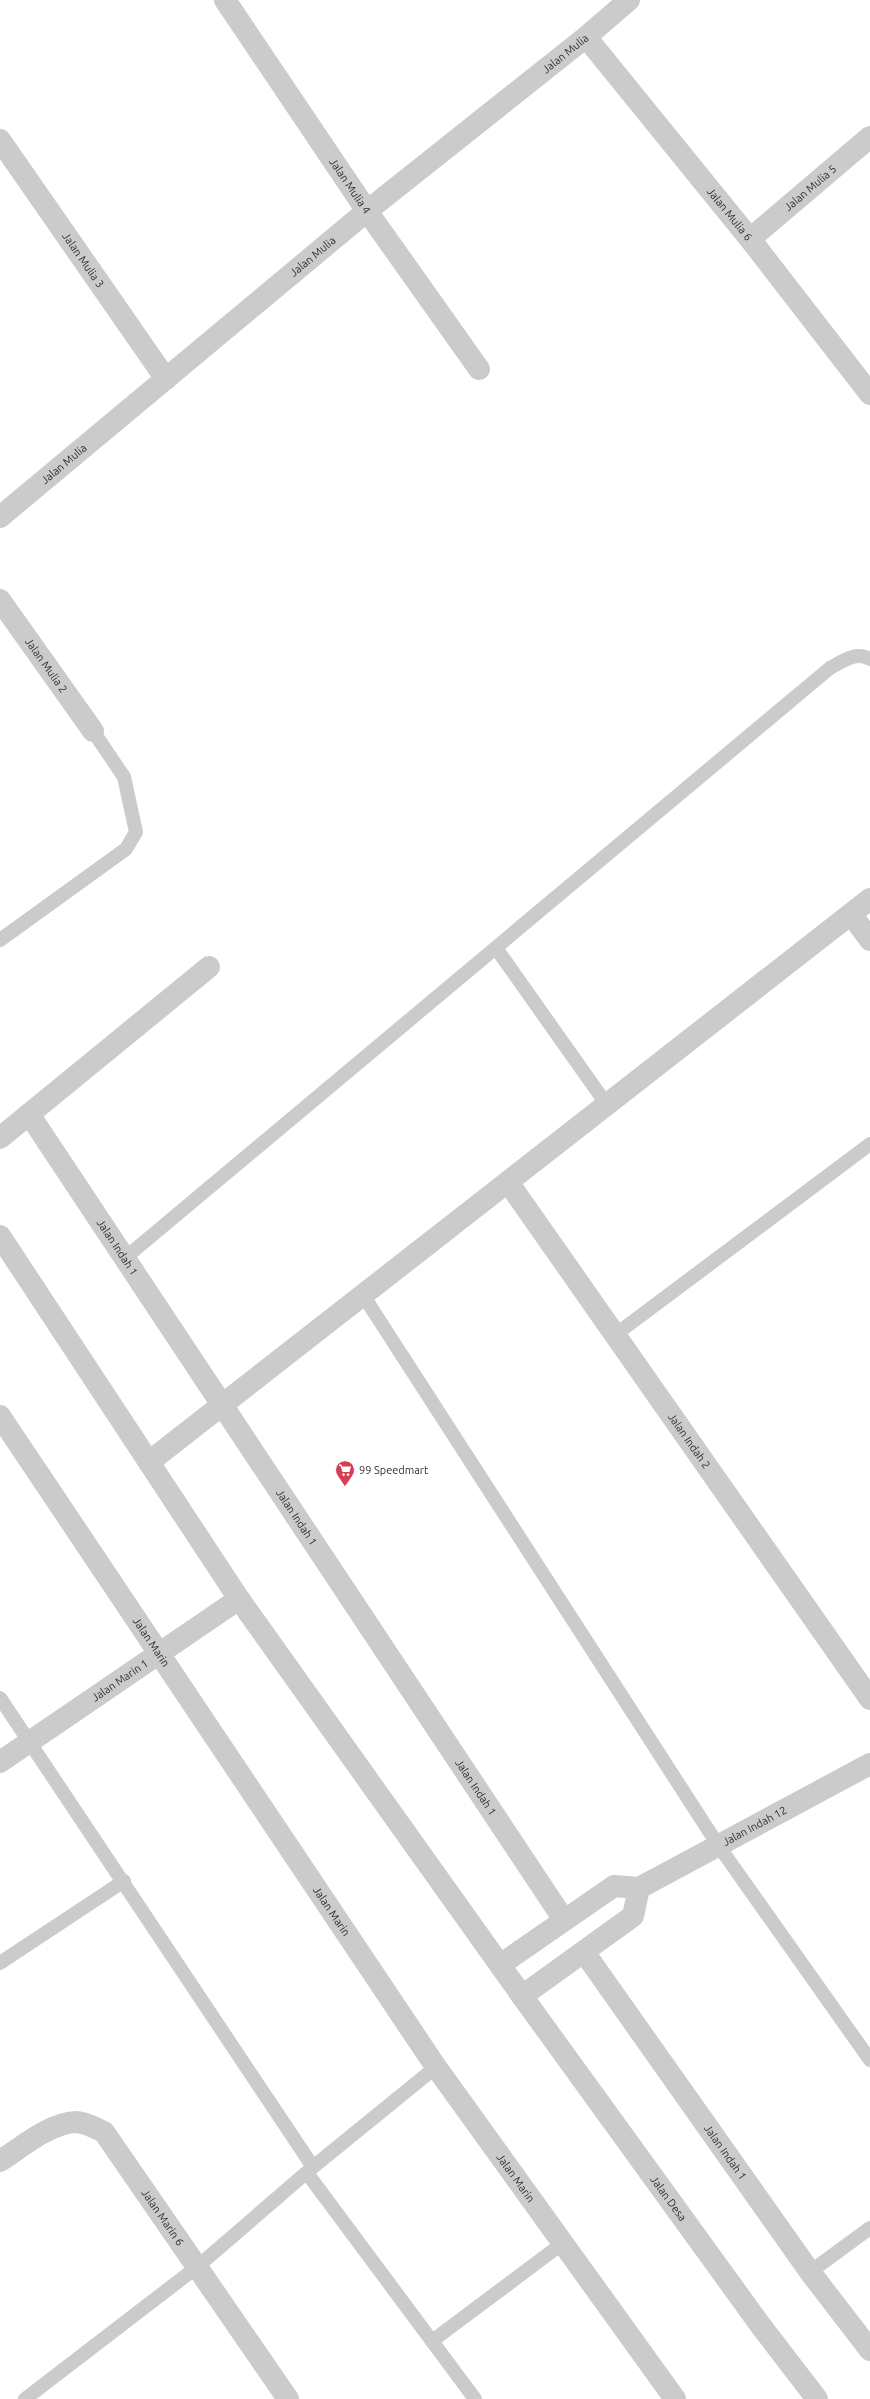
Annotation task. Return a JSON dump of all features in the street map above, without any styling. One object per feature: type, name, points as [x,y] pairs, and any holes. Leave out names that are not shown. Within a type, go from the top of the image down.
[{"type":"street","name":"Jalan Mulia 4","points":[[225,0],[368,211],[479,369]]},
{"type":"street","name":"Jalan Mulia","points":[[0,517],[368,211],[586,37],[629,0]]},
{"type":"street","name":"Jalan Mulia 6","points":[[586,37],[750,240],[870,394]]},
{"type":"street","name":"Jalan Mulia 5","points":[[750,240],[870,137]]},
{"type":"street","name":"Jalan Mulia 3","points":[[0,140],[166,379]]},
{"type":"street","name":"Jalan Mulia 2","points":[[0,600],[93,731]]},
{"type":"street","points":[[149,1462],[870,899]]},
{"type":"street","points":[[851,914],[870,940]]},
{"type":"street","points":[[0,1138],[209,967]]},
{"type":"street","name":"Jalan Indah 1","points":[[29,1114],[564,1920]]},
{"type":"street","name":"Jalan Indah 2","points":[[508,1182],[870,1699]]},
{"type":"street","name":"Jalan Desa","points":[[0,1236],[239,1599],[522,1996],[761,2326],[817,2399]]},
{"type":"street","name":"Jalan Marin","points":[[0,1416],[436,2067],[675,2399]]},
{"type":"street","name":"Jalan Marin 1","points":[[0,1762],[239,1599]]},
{"type":"street","name":"Jalan Indah 12","points":[[639,1888],[870,1764]]},
{"type":"street","points":[[500,1965],[614,1886],[639,1888],[633,1916],[522,1996]]},
{"type":"street","name":"Jalan Indah 1","points":[[584,1952],[810,2272],[870,2350]]},
{"type":"street","name":"Jalan Marin 6","points":[[0,2161],[51,2128],[75,2122],[91,2125],[104,2132],[288,2399]]},
{"type":"lane","points":[[125,1258],[830,668],[852,657],[866,657],[870,659]]},
{"type":"lane","points":[[0,940],[126,849],[136,832],[124,777],[93,731]]},
{"type":"lane","points":[[496,948],[607,1105]]},
{"type":"lane","points":[[615,1335],[870,1144]]},
{"type":"lane","points":[[363,1295],[718,1845],[870,2060]]},
{"type":"lane","points":[[0,1698],[124,1881],[310,2170],[475,2399]]},
{"type":"lane","points":[[0,1963],[124,1881]]},
{"type":"lane","points":[[25,2399],[197,2268],[310,2170],[436,2067]]},
{"type":"lane","points":[[810,2272],[870,2228]]},
{"type":"lane","points":[[432,2341],[563,2243]]},
{"type":"place","name":"99 Speedmart","points":[[345,1487]]}]
